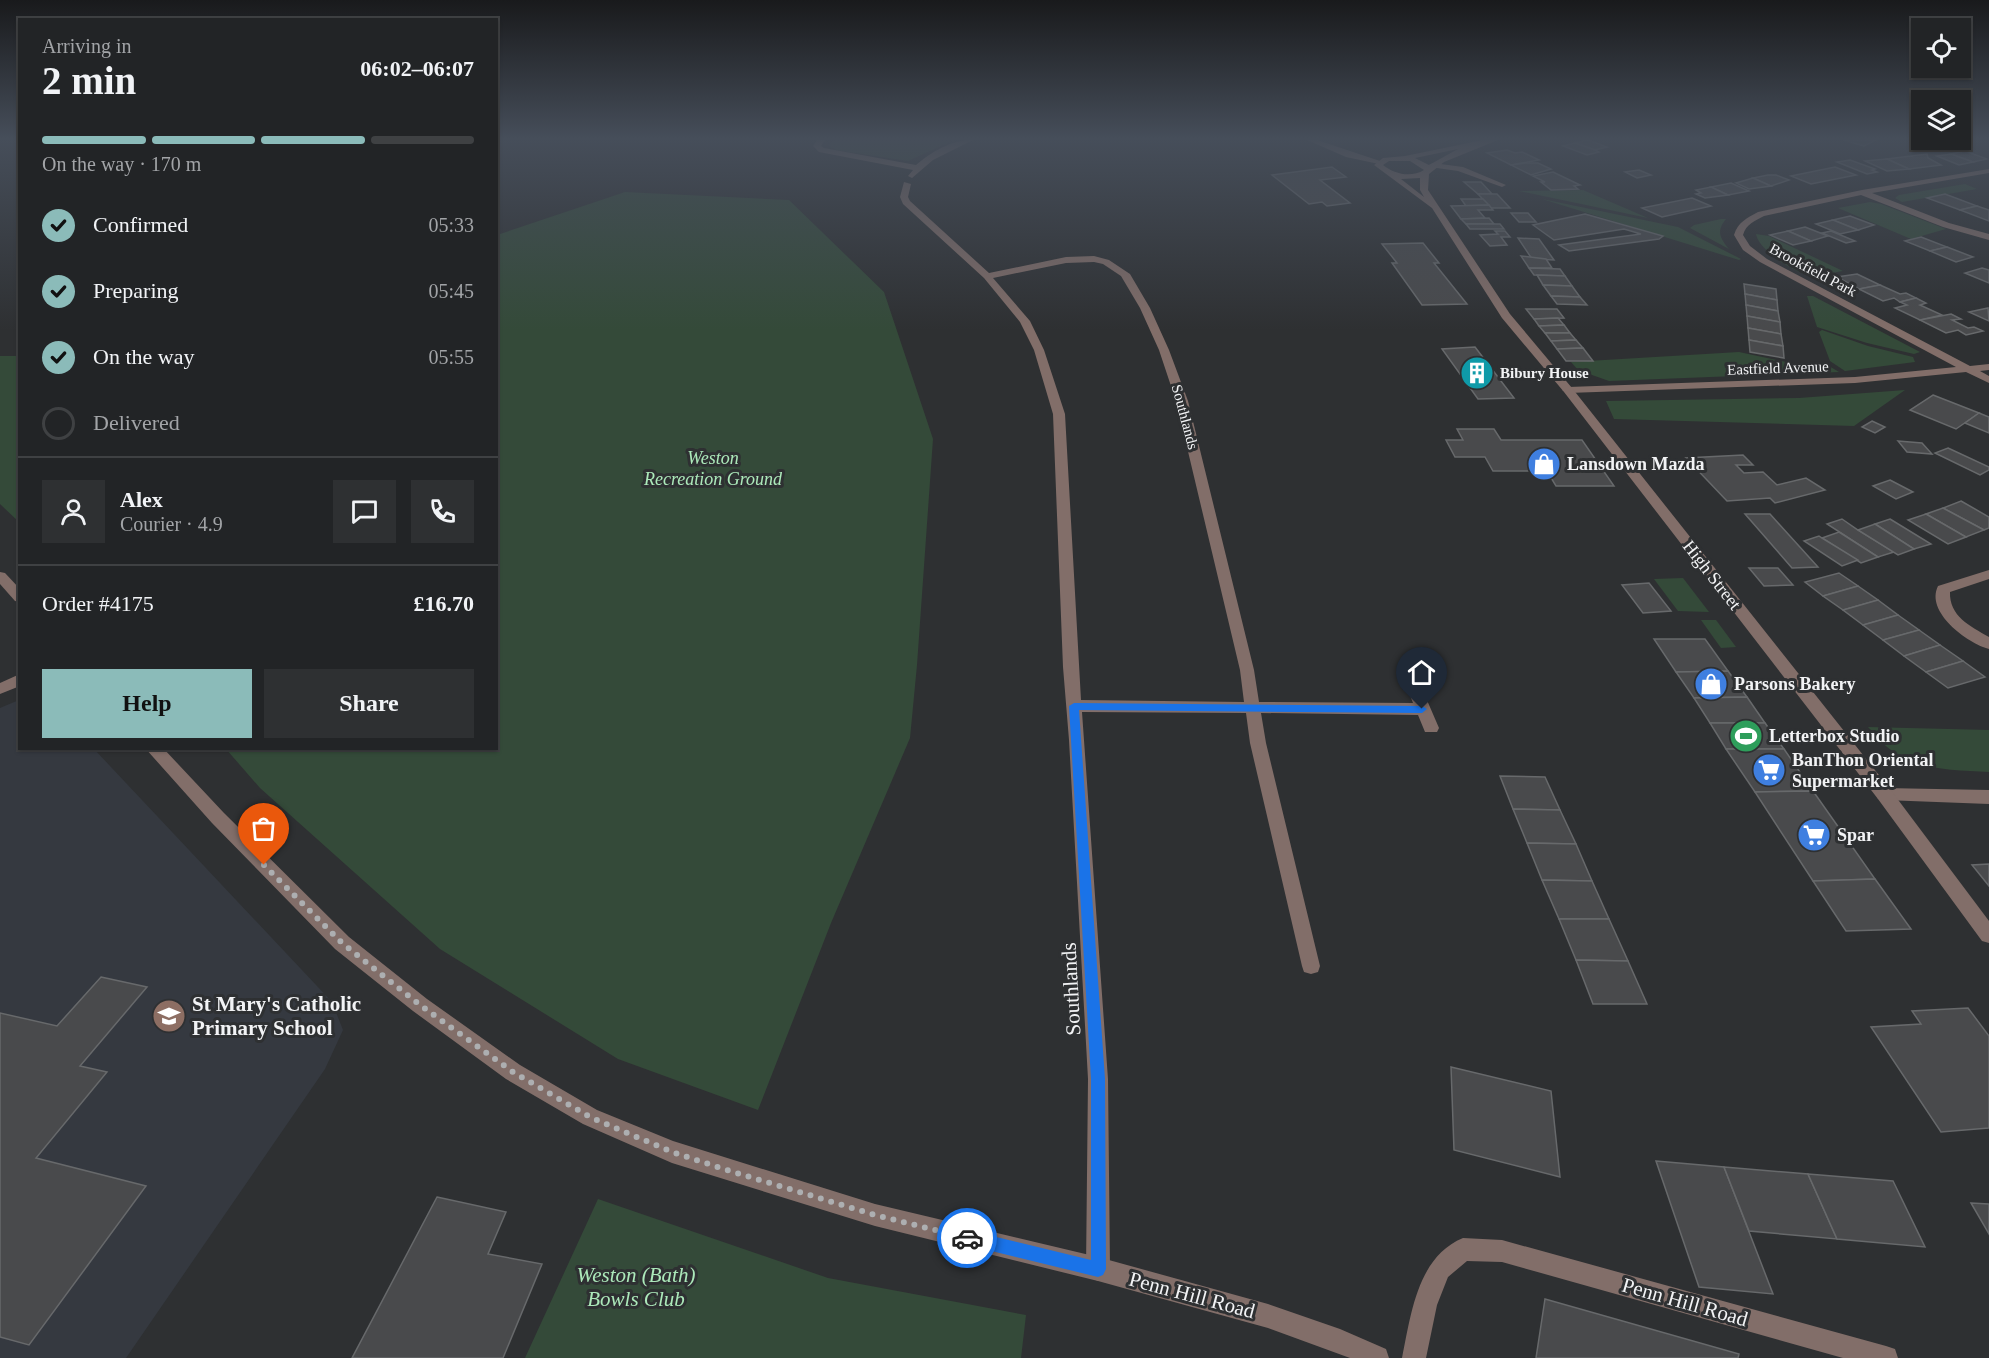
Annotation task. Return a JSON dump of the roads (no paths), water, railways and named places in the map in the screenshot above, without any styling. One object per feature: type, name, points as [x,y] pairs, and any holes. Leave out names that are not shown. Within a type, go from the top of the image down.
[{"type":"street","name":"Southlands","points":[[908,203],[987,276],[1025,321],[1039,350],[1059,414],[1070,667],[1098,1079],[1098,1269]]},
{"type":"street","name":"High Street","points":[[1429,203],[1439,211]]},
{"type":"street","name":"High Street","points":[[1434,203],[1506,316],[1568,390],[1884,794],[1989,935]]},
{"type":"street","name":"Brookfield Park","points":[[1810,203],[1761,214],[1748,220],[1740,228],[1738,237],[1745,250],[1989,380]]},
{"type":"street","points":[[1891,203],[1946,225],[1989,237]]},
{"type":"street","name":"Southlands","points":[[987,276],[1079,258],[1106,262],[1125,274],[1160,339],[1182,401],[1246,670],[1251,708],[1311,966]]},
{"type":"street","name":"Eastfield Avenue","points":[[1568,390],[1855,380],[1989,367]]},
{"type":"street","points":[[1989,574],[1943,589],[1941,602],[1952,620],[1989,644]]},
{"type":"street","points":[[0,576],[18,596]]},
{"type":"street","points":[[1410,677],[1431,728]]},
{"type":"street","points":[[0,689],[18,680]]},
{"type":"street","points":[[1074,706],[1422,709]]},
{"type":"street","name":"Penn Hill Road","points":[[155,750],[218,818],[342,943],[420,1005],[504,1066],[590,1117],[672,1152],[875,1215],[1098,1269],[1268,1316],[1340,1341],[1377,1358]]},
{"type":"street","points":[[1884,794],[1989,796]]},
{"type":"street","name":"Penn Hill Road","points":[[1414,1358],[1425,1305],[1439,1269],[1463,1250],[1502,1251],[1886,1358]]},
{"type":"place","name":"Bibury House","points":[[1477,373]]},
{"type":"place","name":"Lansdown Mazda","points":[[1544,464]]},
{"type":"place","name":"Parsons Bakery","points":[[1711,684]]},
{"type":"place","name":"Letterbox Studio","points":[[1746,736]]},
{"type":"place","name":"BanThon Oriental Supermarket","points":[[1769,770]]},
{"type":"place","name":"Spar","points":[[1814,835]]},
{"type":"place","name":"St Mary's Catholic Primary School","points":[[169,1016]]},
{"type":"park label","name":"Weston Recreation Ground","points":[[713,468]]},
{"type":"park label","name":"Weston (Bath) Bowls Club","points":[[636,1287]]}]
